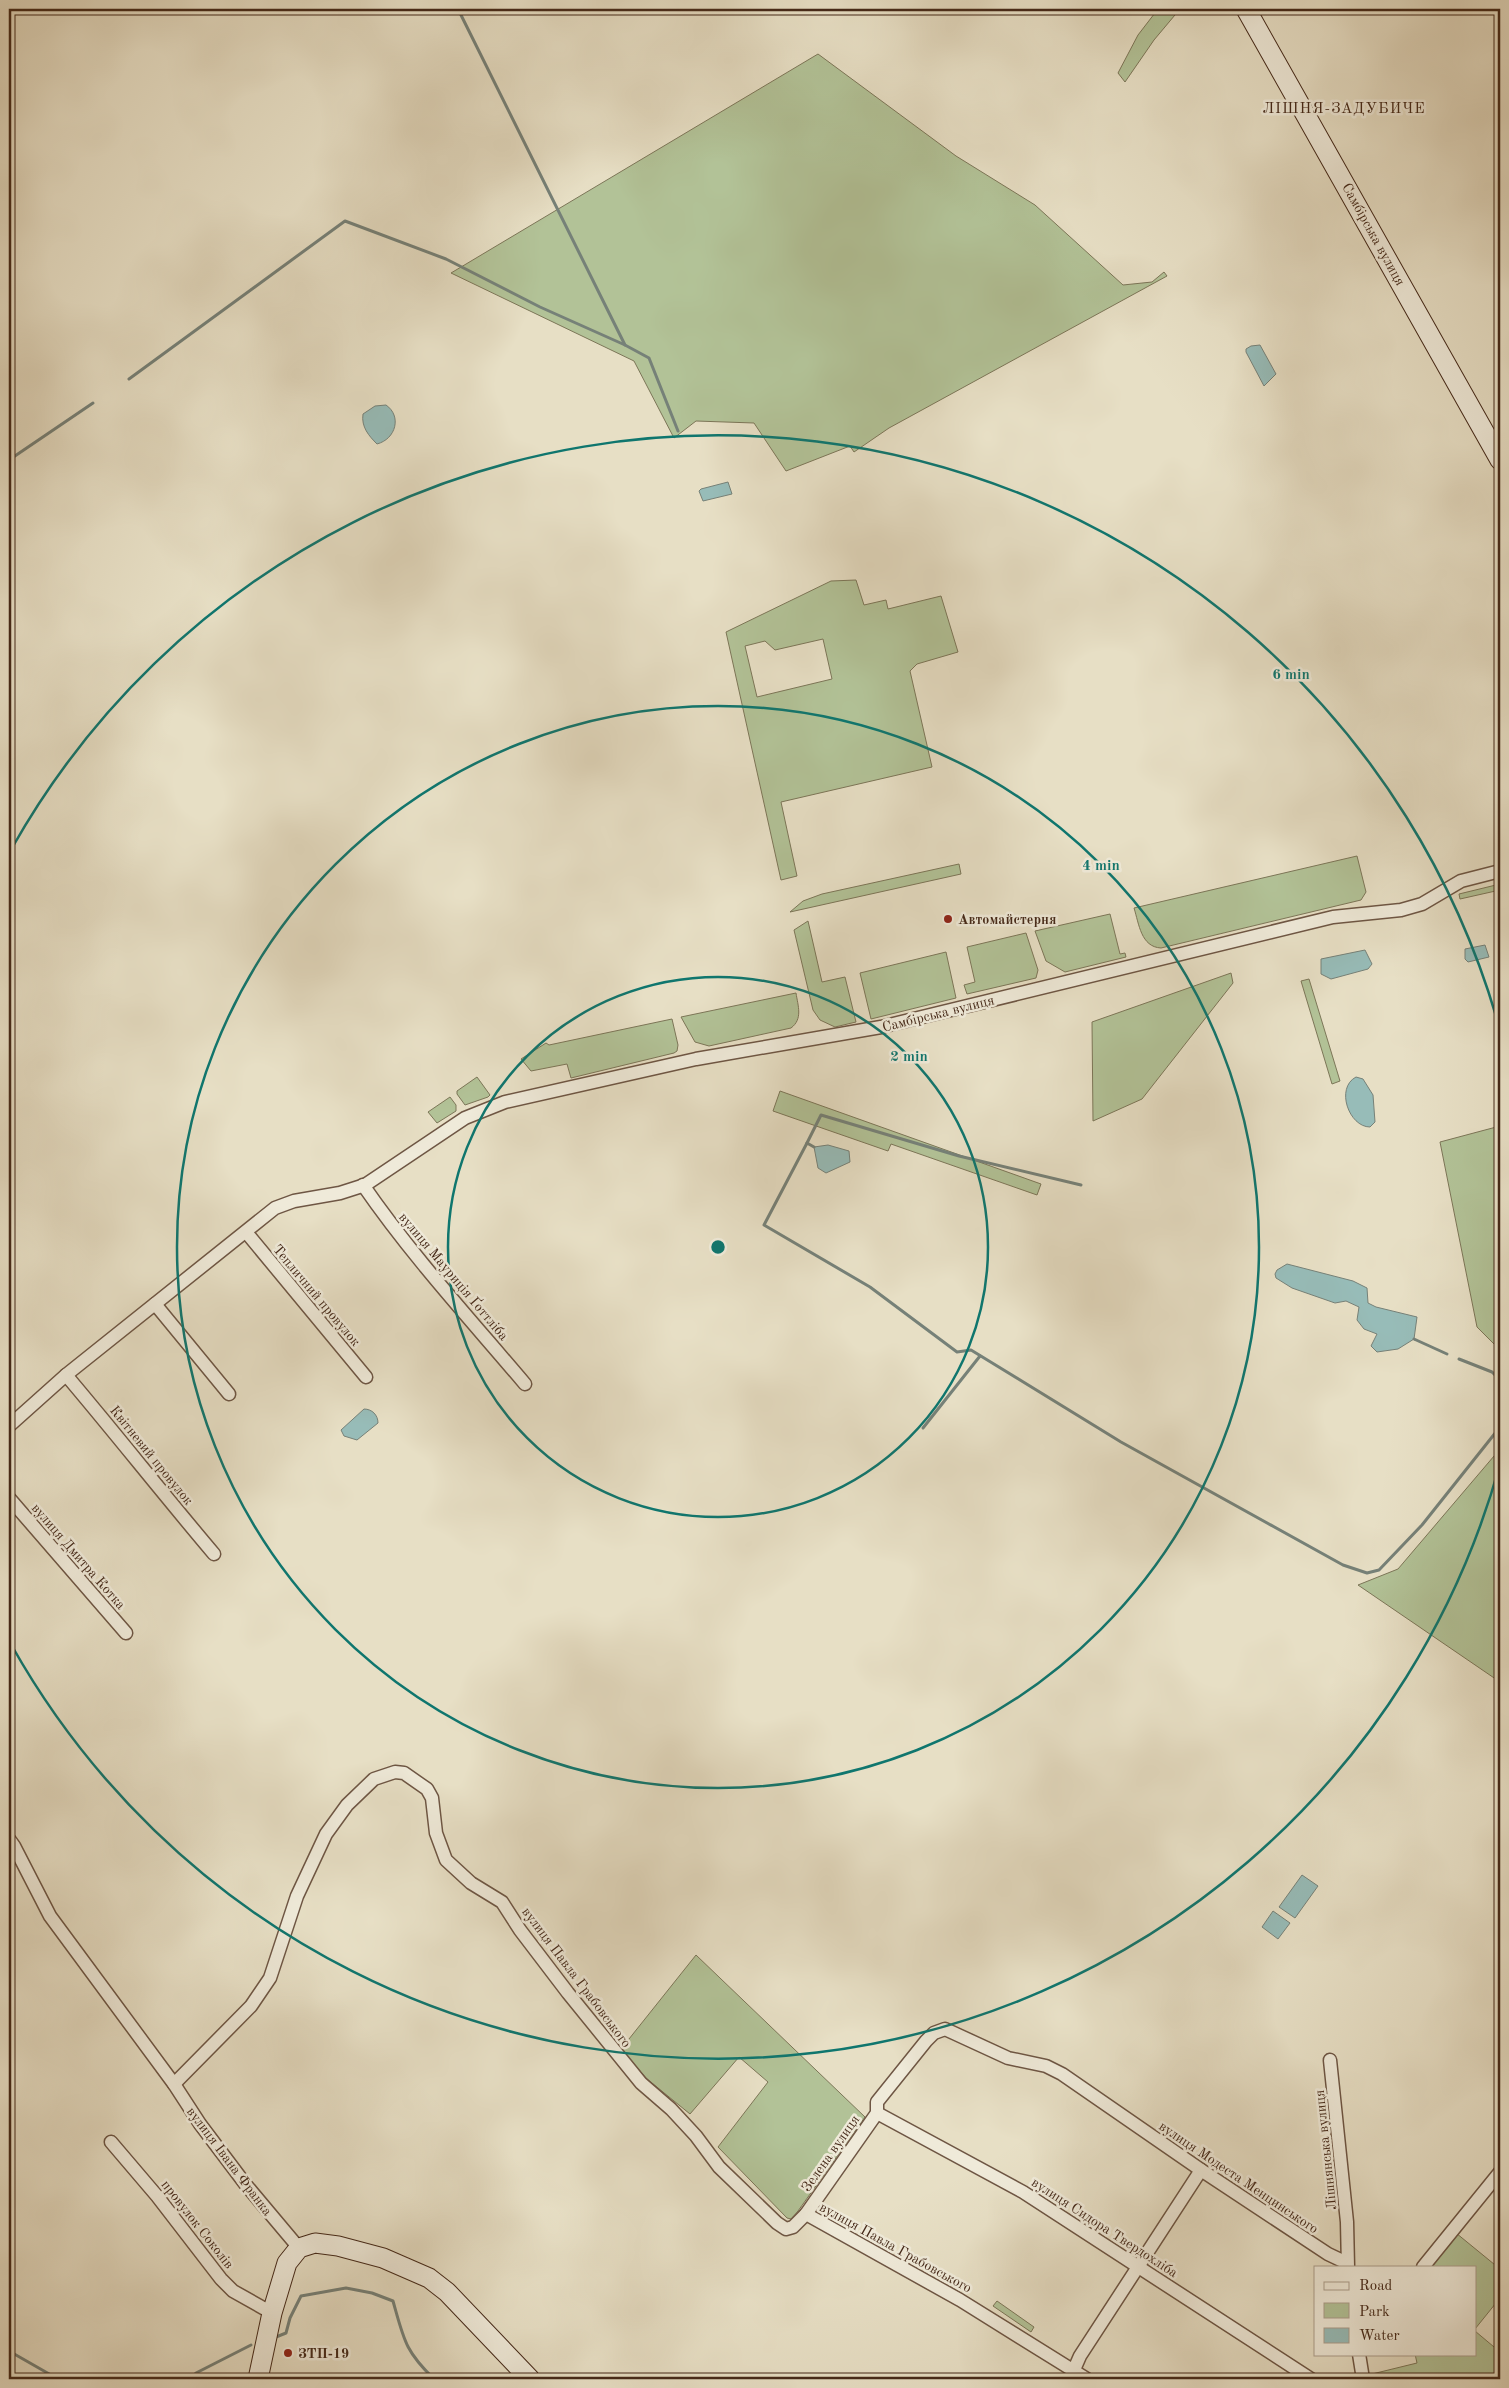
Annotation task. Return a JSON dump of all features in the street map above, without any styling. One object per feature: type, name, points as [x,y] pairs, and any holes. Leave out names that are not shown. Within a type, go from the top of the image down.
[{"type":"main road","name":"Самбірська вулиця","points":[[1246,9],[1500,460]]},
{"type":"main road","points":[[258,2379],[272,2313],[287,2263],[299,2248],[315,2243],[338,2246],[383,2258],[421,2273],[447,2292],[530,2379]]},
{"type":"street","name":"Самбірська вулиця","points":[[9,1426],[66,1375],[275,1208],[294,1201],[340,1193],[363,1185],[465,1118],[505,1102],[696,1059],[881,1027],[1333,917],[1401,910],[1422,904],[1462,881],[1500,871]]},
{"type":"street","name":"вулиця Мауриція Ґоттліба","points":[[363,1185],[386,1218],[420,1260],[526,1384]]},
{"type":"street","name":"Тепличний провулок","points":[[246,1232],[366,1377]]},
{"type":"street","points":[[155,1304],[229,1394]]},
{"type":"street","name":"Квітневий провулок","points":[[66,1375],[133,1453],[214,1554]]},
{"type":"street","name":"вулиця Дмитра Котка","points":[[9,1498],[126,1633]]},
{"type":"street","name":"вулиця Павла Грабовського","points":[[174,2084],[261,1994],[270,1978],[297,1896],[314,1856],[347,1805],[374,1779],[395,1772],[404,1773],[427,1789],[432,1798],[438,1840],[446,1860],[470,1883],[502,1902],[520,1930],[568,1993],[641,2083],[671,2109],[696,2136],[719,2166],[777,2223],[786,2229],[793,2227],[806,2214],[960,2300],[1087,2379]]},
{"type":"street","name":"вулиця Івана Франка","points":[[9,1839],[50,1916],[174,2084],[200,2124],[246,2185],[299,2248]]},
{"type":"street","name":"Зелена вулиця","points":[[806,2214],[877,2113],[878,2102],[926,2041],[934,2034],[945,2029],[1008,2058],[1054,2070],[1116,2112]]},
{"type":"street","name":"Лішнянська вулиця","points":[[1330,2060],[1347,2222],[1348,2265]]},
{"type":"street","name":"вулиця Модеста Менцинського","points":[[1116,2112],[1200,2170],[1328,2254],[1348,2265]]},
{"type":"street","name":"вулиця Сидора Твердохліба","points":[[877,2113],[1023,2192],[1310,2379]]},
{"type":"street","name":"провулок Соколів","points":[[111,2142],[157,2196],[221,2279],[248,2300],[272,2313]]},
{"type":"street","points":[[1073,2372],[1080,2356],[1200,2170]]},
{"type":"street","points":[[1424,2266],[1500,2172]]},
{"type":"street","points":[[1359,2356],[1363,2379]]},
{"type":"green space","points":[[1158,9],[1180,9],[1154,40],[1125,82],[1118,73],[1138,35]]},
{"type":"green space","points":[[818,54],[956,156],[1035,205],[1123,285],[1152,282],[1164,272],[1167,276],[889,428],[854,452],[850,446],[786,471],[754,423],[696,421],[674,438],[634,361],[451,273]]},
{"type":"green space","points":[[856,580],[864,605],[886,600],[888,609],[941,596],[958,652],[917,664],[910,671],[932,767],[781,802],[797,876],[781,880],[726,632],[831,581]],"holes":[[[823,639],[832,679],[757,697],[745,646],[765,641],[775,650]]]},
{"type":"green space","points":[[1357,856],[1366,892],[1361,900],[1161,948],[1149,944],[1139,927],[1134,908]]},
{"type":"green space","points":[[959,864],[961,874],[790,912],[803,901],[822,894]]},
{"type":"green space","points":[[1500,884],[1500,890],[1460,899],[1459,894]]},
{"type":"green space","points":[[1110,914],[1120,954],[1125,953],[1126,957],[1065,972],[1046,961],[1035,931]]},
{"type":"green space","points":[[808,921],[822,982],[845,977],[856,1022],[835,1027],[820,1020],[813,1010],[794,930]]},
{"type":"green space","points":[[1026,933],[1038,970],[1036,978],[967,994],[964,985],[975,982],[967,947]]},
{"type":"green space","points":[[946,952],[956,998],[871,1019],[860,973]]},
{"type":"green space","points":[[1231,973],[1233,983],[1142,1099],[1093,1121],[1092,1022]]},
{"type":"green space","points":[[1309,979],[1340,1081],[1332,1084],[1301,981]]},
{"type":"green space","points":[[796,993],[798,1016],[797,1021],[791,1028],[709,1046],[695,1042],[681,1017]]},
{"type":"green space","points":[[672,1019],[678,1045],[677,1051],[674,1053],[571,1078],[567,1064],[531,1071],[521,1059],[546,1043],[549,1045]]},
{"type":"green space","points":[[477,1077],[490,1095],[465,1105],[457,1091]]},
{"type":"green space","points":[[780,1091],[1041,1184],[1037,1195],[891,1144],[888,1151],[773,1111]]},
{"type":"green space","points":[[450,1097],[456,1105],[456,1111],[437,1123],[428,1112]]},
{"type":"green space","points":[[1500,1126],[1500,1350],[1477,1327],[1440,1142]]},
{"type":"green space","points":[[1500,1449],[1500,1682],[1358,1585],[1398,1569]]},
{"type":"green space","points":[[696,1955],[865,2117],[791,2219],[787,2218],[718,2147],[768,2082],[739,2057],[690,2114],[647,2079],[621,2049]]},
{"type":"green space","points":[[1456,2233],[1500,2269],[1500,2298],[1476,2328],[1476,2266],[1430,2266]]},
{"type":"green space","points":[[997,2301],[1034,2327],[1031,2332],[993,2306]]},
{"type":"green space","points":[[1476,2332],[1500,2352],[1500,2379],[1373,2379],[1372,2374],[1417,2363],[1415,2356],[1476,2356]]},
{"type":"water","points":[[1260,345],[1276,374],[1264,386],[1246,352],[1246,349],[1251,346]]},
{"type":"water","points":[[386,405],[394,415],[395,427],[389,437],[377,444],[364,427],[363,414],[375,406]]},
{"type":"water","points":[[728,482],[732,494],[703,501],[699,491],[701,489]]},
{"type":"water","points":[[1485,945],[1489,957],[1468,962],[1465,959],[1465,949]]},
{"type":"water","points":[[1365,950],[1372,964],[1368,969],[1331,979],[1321,974],[1321,959]]},
{"type":"water","points":[[1356,1077],[1363,1079],[1373,1095],[1375,1122],[1370,1127],[1356,1121],[1347,1106],[1346,1089]]},
{"type":"water","points":[[828,1145],[849,1151],[850,1162],[826,1173],[818,1168],[814,1147]]},
{"type":"water","points":[[1287,1264],[1353,1281],[1367,1288],[1368,1303],[1376,1307],[1417,1317],[1414,1339],[1398,1349],[1377,1352],[1371,1346],[1377,1334],[1364,1329],[1357,1320],[1359,1307],[1346,1301],[1335,1303],[1292,1288],[1276,1278],[1275,1274],[1277,1270]]},
{"type":"water","points":[[364,1409],[374,1413],[378,1423],[357,1440],[344,1436],[341,1430]]},
{"type":"water","points":[[1302,1875],[1318,1886],[1295,1918],[1279,1907]]},
{"type":"water","points":[[1273,1911],[1290,1923],[1278,1939],[1262,1927]]},
{"type":"waterway","points":[[458,9],[625,345],[649,358],[678,431]]},
{"type":"waterway","points":[[129,379],[345,221],[446,259],[540,307],[625,345]]},
{"type":"waterway","points":[[9,460],[93,403]]},
{"type":"waterway","points":[[807,1143],[821,1115],[959,1156],[1081,1185]]},
{"type":"waterway","points":[[814,1147],[807,1143],[764,1225],[870,1287],[957,1352],[971,1350],[1121,1442],[1343,1565],[1367,1573],[1379,1570],[1422,1525],[1500,1427]]},
{"type":"waterway","points":[[1414,1339],[1447,1354]]},
{"type":"waterway","points":[[923,1428],[980,1356]]},
{"type":"waterway","points":[[1459,1359],[1492,1372],[1500,1380]]},
{"type":"waterway","points":[[276,2337],[286,2333],[290,2318],[301,2296],[346,2288],[372,2293],[393,2301],[400,2326],[411,2352],[434,2379]]},
{"type":"waterway","points":[[190,2379],[196,2373],[251,2345]]},
{"type":"waterway","points":[[9,2351],[58,2379]]},
{"type":"place","name":"Автомайстерня","points":[[948,919]]},
{"type":"place","name":"ЗТП-19","points":[[288,2353]]},
{"type":"district","name":"ЛІШНЯ-ЗАДУБИЧЕ","points":[[1344,108]]}]
